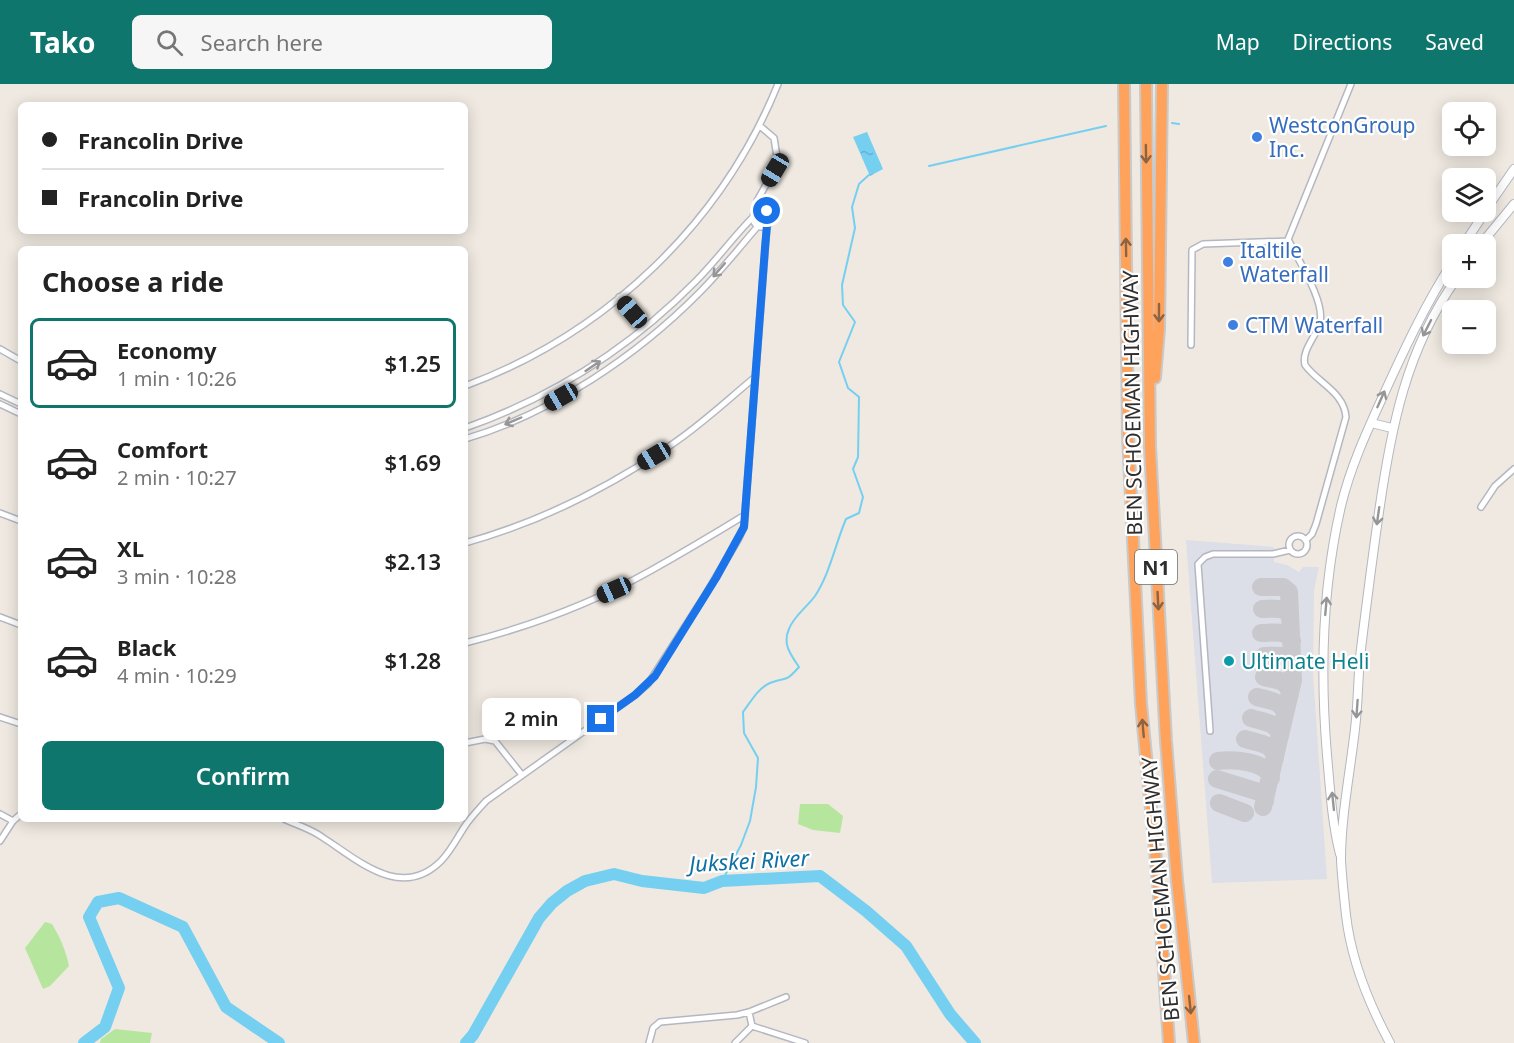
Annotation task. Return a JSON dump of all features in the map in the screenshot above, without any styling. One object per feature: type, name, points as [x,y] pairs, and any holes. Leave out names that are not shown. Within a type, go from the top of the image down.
[{"type":"highway","name":"BEN SCHOEMAN HIGHWAY","points":[[1124,84],[1128,436],[1141,705],[1158,880],[1169,1040]]},
{"type":"highway","name":"BEN SCHOEMAN HIGHWAY","points":[[1146,84],[1150,447],[1166,741],[1193,1040]]},
{"type":"highway","points":[[1150,447],[1159,329],[1162,84]]},
{"type":"main road","points":[[1496,195],[1514,169]]},
{"type":"main road","points":[[1489,234],[1514,204]]},
{"type":"main road","points":[[1341,858],[1337,842],[1325,731],[1322,673],[1330,577],[1341,506],[1371,423],[1442,280]]},
{"type":"main road","points":[[1390,1043],[1368,997],[1346,918],[1341,858],[1345,805],[1374,545],[1392,428],[1405,380],[1420,342],[1451,288]]},
{"type":"main road","points":[[1371,423],[1392,428]]},
{"type":"street","points":[[468,385],[511,367],[576,329],[645,276],[704,214],[730,178],[760,126],[778,84]]},
{"type":"street","points":[[1285,247],[1351,84]]},
{"type":"street","points":[[759,210],[757,201],[778,164],[774,138],[771,133],[760,126]]},
{"type":"street","points":[[468,427],[542,395],[590,369],[645,327],[699,279],[759,210]]},
{"type":"street","points":[[468,822],[486,801],[648,684],[662,665],[738,540],[744,527],[767,225],[771,218],[765,210],[759,210]]},
{"type":"street","points":[[754,216],[754,221],[758,226]]},
{"type":"street","points":[[468,438],[546,405],[587,382],[634,348],[701,291],[758,226],[767,225]]},
{"type":"street","points":[[1191,345],[1192,250],[1203,244],[1289,241]]},
{"type":"street","points":[[1289,241],[1317,298],[1321,313],[1320,324],[1305,356],[1305,365],[1339,397],[1346,410],[1316,524],[1312,534],[1306,540]]},
{"type":"street","points":[[619,297],[645,327]]},
{"type":"street","points":[[628,340],[634,348]]},
{"type":"street","points":[[0,349],[18,359]]},
{"type":"street","points":[[468,542],[542,516],[623,475],[670,447],[754,378]]},
{"type":"street","points":[[0,394],[18,403]]},
{"type":"street","points":[[542,395],[546,405]]},
{"type":"street","points":[[0,404],[18,413]]},
{"type":"street","points":[[476,424],[478,435]]},
{"type":"street","points":[[1481,507],[1495,486],[1514,469]]},
{"type":"street","points":[[0,513],[18,520]]},
{"type":"street","points":[[468,642],[537,621],[614,590],[745,515]]},
{"type":"street","points":[[1290,550],[1289,544],[1293,537],[1299,536],[1306,540]]},
{"type":"street","points":[[1210,731],[1198,564],[1205,557],[1213,554],[1274,554],[1290,550],[1298,555],[1303,553],[1307,546],[1306,540]]},
{"type":"street","points":[[0,617],[18,624]]},
{"type":"street","points":[[0,717],[18,723]]},
{"type":"street","points":[[468,742],[485,739],[495,741],[522,775]]},
{"type":"street","points":[[0,814],[13,821]]},
{"type":"street","points":[[0,841],[18,817]]},
{"type":"street","points":[[291,822],[320,835],[379,874],[398,878],[418,875],[435,867],[444,859],[468,822]]},
{"type":"street","points":[[649,1043],[653,1028],[665,1020],[724,1017],[749,1012],[786,997]]},
{"type":"street","points":[[749,1012],[752,1026]]},
{"type":"street","points":[[735,1043],[752,1026]]},
{"type":"street","points":[[752,1026],[805,1043]]},
{"type":"shaded area","points":[[1186,540],[1274,547],[1274,562],[1287,565],[1299,572],[1303,567],[1319,567],[1314,590],[1313,674],[1327,879],[1212,883]]},
{"type":"green space","points":[[800,804],[828,804],[843,816],[840,833],[813,830],[798,824]]},
{"type":"green space","points":[[45,922],[52,924],[55,929],[69,966],[50,986],[43,989],[25,948]]},
{"type":"green space","points":[[115,1029],[152,1033],[150,1043],[100,1043],[101,1039]]},
{"type":"water","points":[[867,132],[883,169],[870,176],[853,137]]},
{"type":"waterway","points":[[1172,123],[1179,124]]},
{"type":"waterway","points":[[929,166],[1106,126]]},
{"type":"waterway","points":[[722,881],[741,845],[750,821],[756,787],[758,758],[744,733],[743,712],[762,688],[788,678],[799,667],[790,654],[786,640],[787,634],[794,620],[820,587],[846,519],[859,513],[863,497],[853,469],[858,457],[859,397],[848,388],[839,362],[855,322],[843,305],[842,285],[855,228],[852,207],[859,184],[871,173]]},
{"type":"waterway","name":"Jukskei River","points":[[466,1043],[473,1035],[539,918],[552,903],[585,881],[614,874],[642,881],[704,888],[722,881],[820,876],[866,911],[906,946],[950,1014],[975,1043]]},
{"type":"waterway","name":"Jukskei River","points":[[84,1043],[105,1027],[119,988],[89,917],[98,902],[119,898],[183,927],[226,1007],[279,1043]]},
{"type":"taxiway","points":[[1261,587],[1283,587],[1289,592],[1293,680],[1263,807]]},
{"type":"taxiway","points":[[1262,609],[1282,610],[1290,617]]},
{"type":"taxiway","points":[[1261,633],[1283,633],[1292,641]]},
{"type":"taxiway","points":[[1264,656],[1285,657],[1293,666]]},
{"type":"taxiway","points":[[1264,677],[1284,683],[1290,694]]},
{"type":"taxiway","points":[[1257,697],[1278,704],[1285,714]]},
{"type":"taxiway","points":[[1251,718],[1273,725],[1279,731],[1280,736]]},
{"type":"taxiway","points":[[1245,739],[1268,746],[1272,749],[1275,758]]},
{"type":"taxiway","points":[[1218,761],[1249,762],[1263,768],[1271,778]]},
{"type":"taxiway","points":[[1217,779],[1259,792],[1265,801]]},
{"type":"taxiway","points":[[1219,803],[1245,813]]},
{"type":"place","name":"WestconGroup Inc.","points":[[1257,137]]},
{"type":"place","name":"Italtile Waterfall","points":[[1228,262]]},
{"type":"place","name":"CTM Waterfall","points":[[1233,325]]},
{"type":"place","name":"Ultimate Heli","points":[[1229,661]]},
{"type":"route","points":[[601,719],[635,695],[655,676],[716,578],[744,527],[755,362],[767,225],[771,218],[767,211]]}]
